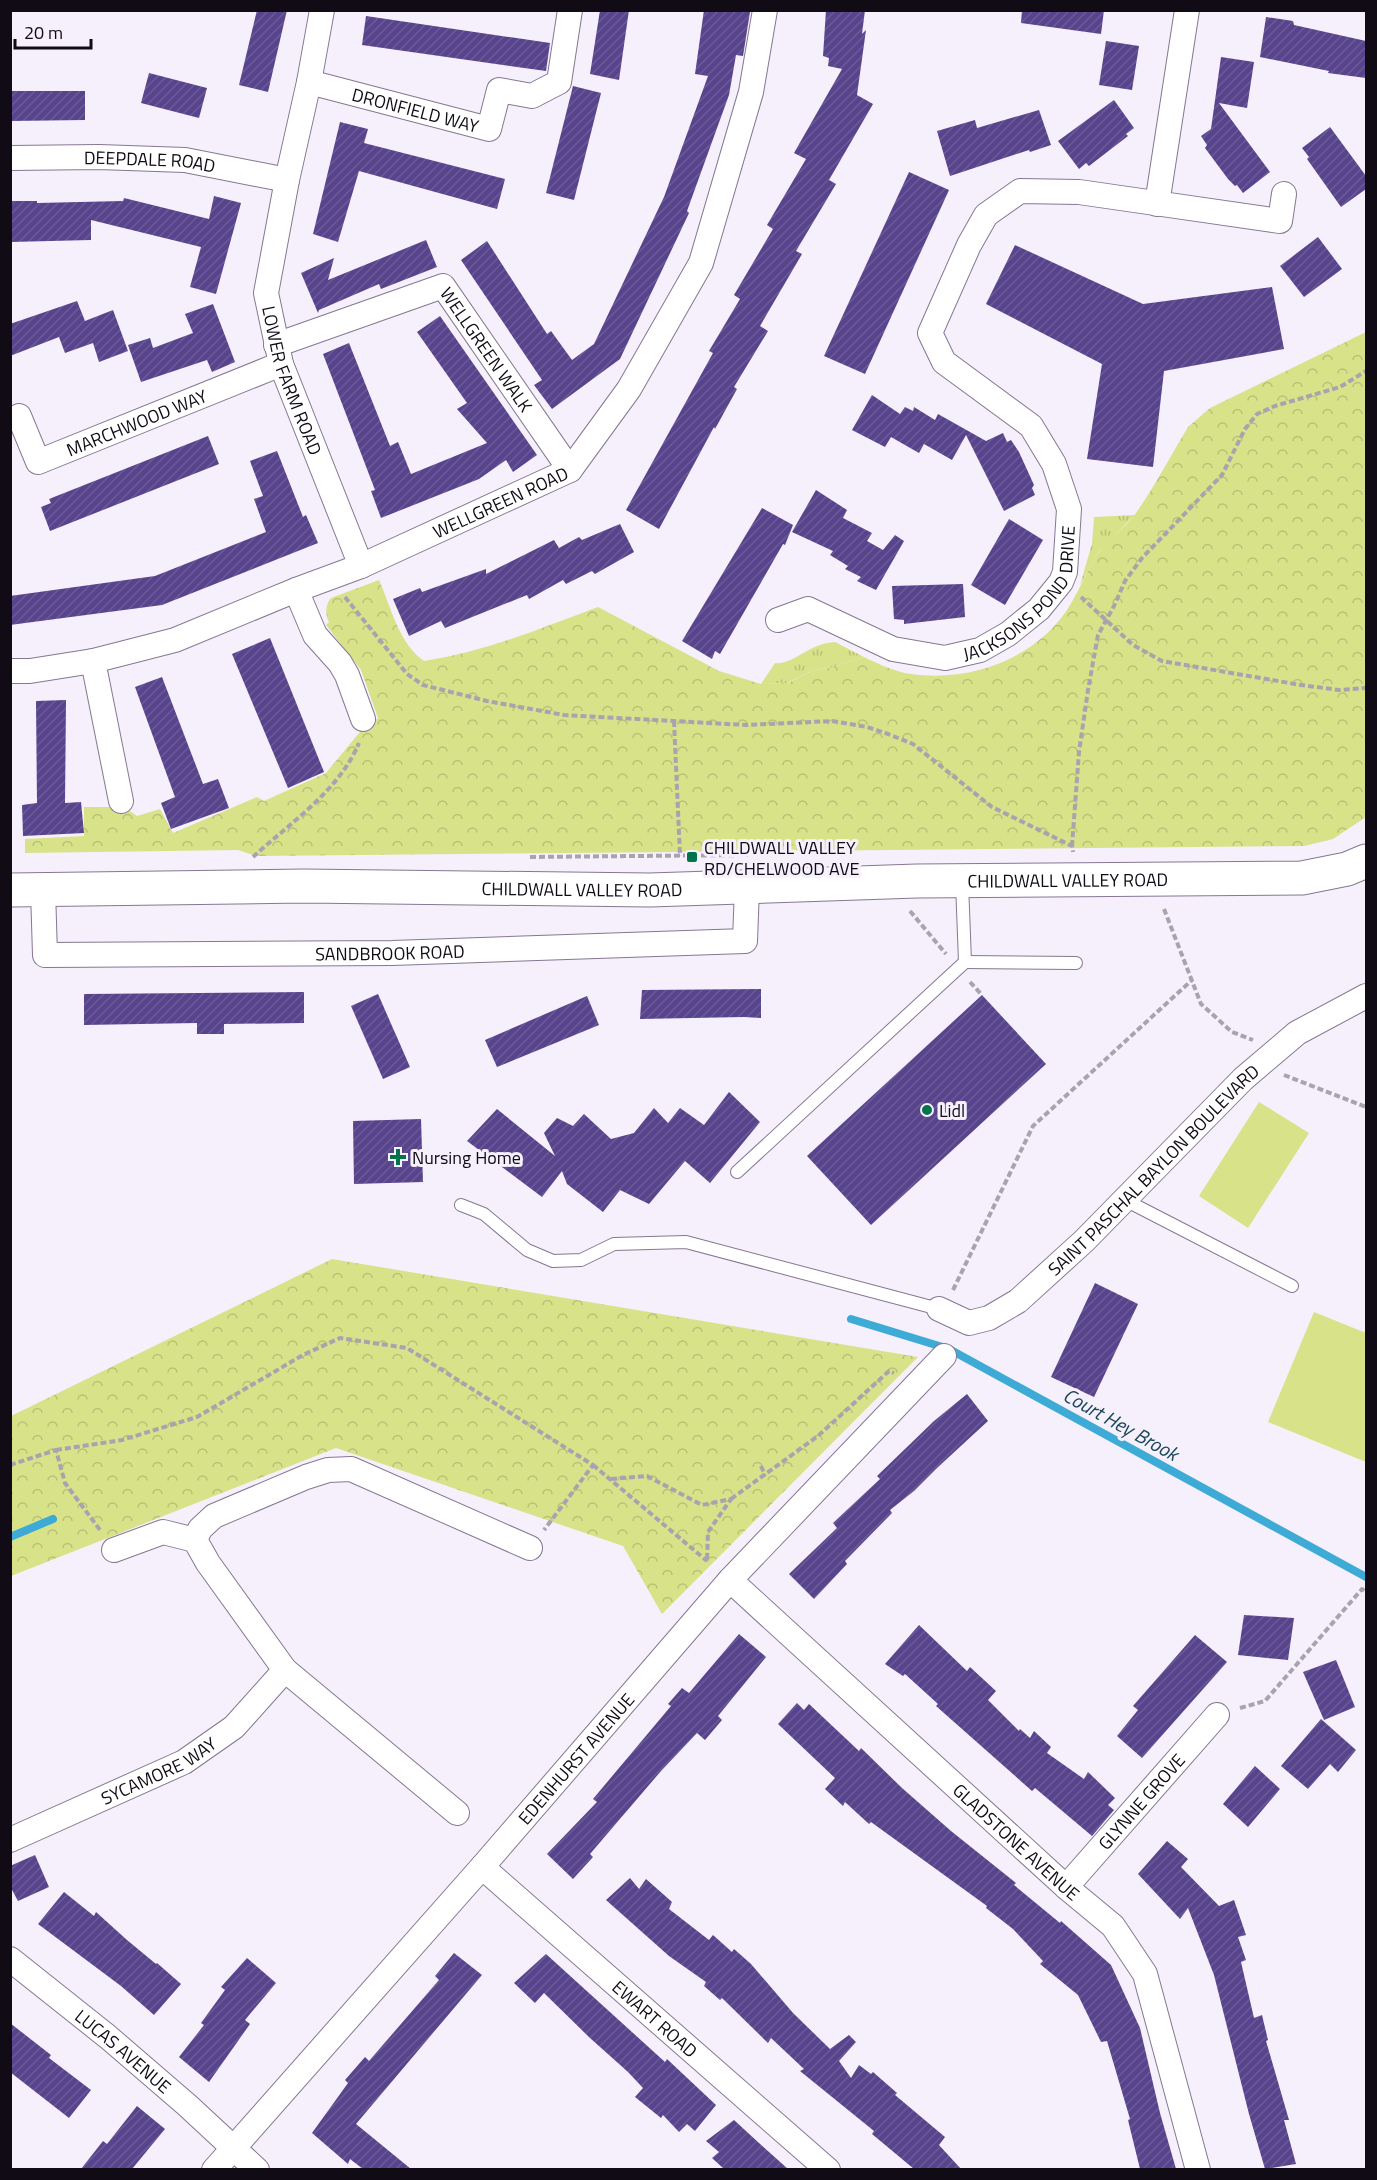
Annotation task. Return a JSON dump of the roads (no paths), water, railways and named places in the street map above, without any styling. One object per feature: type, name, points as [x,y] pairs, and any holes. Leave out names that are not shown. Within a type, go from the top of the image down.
[{"type":"main road","name":"CHILDWALL VALLEY ROAD","points":[[10,890],[304,886],[650,890],[886,882],[1302,878],[1347,869],[1366,861]]},
{"type":"street","name":"LOWER FARM ROAD","points":[[322,10],[266,293],[278,354],[362,566]]},
{"type":"street","name":"DRONFIELD WAY","points":[[309,82],[489,129],[500,90],[532,96],[559,82],[570,10]]},
{"type":"street","name":"WELLGREEN ROAD","points":[[10,671],[30,671],[93,660],[175,640],[296,590],[362,566],[570,470],[629,389],[701,263],[751,92],[765,10]]},
{"type":"street","points":[[1157,204],[1187,10]]},
{"type":"street","name":"DEEPDALE ROAD","points":[[10,158],[99,157],[185,160],[287,180]]},
{"type":"street","name":"JACKSONS POND DRIVE","points":[[778,620],[808,609],[892,649],[945,658],[980,650],[1008,634],[1039,609],[1061,582],[1065,572],[1069,509],[1054,464],[1031,426],[944,362],[930,333],[969,245],[986,216],[1020,191],[1079,192],[1280,221],[1284,194]]},
{"type":"street","name":"WELLGREEN WALK","points":[[278,354],[443,286],[570,470]]},
{"type":"street","name":"MARCHWOOD WAY","points":[[19,416],[38,462],[278,354]]},
{"type":"street","points":[[296,590],[315,635],[340,663],[347,675],[363,719]]},
{"type":"street","points":[[93,660],[121,801]]},
{"type":"street","name":"SANDBROOK ROAD","points":[[43,890],[45,956],[392,953],[745,941],[747,888]]},
{"type":"street","name":"SAINT PASCHAL BAYLON BOULEVARD","points":[[939,1310],[969,1323],[988,1318],[1017,1301],[1084,1241],[1243,1079],[1297,1033],[1366,996]]},
{"type":"street","name":"EDENHURST AVENUE","points":[[214,2169],[482,1867],[730,1580],[944,1356]]},
{"type":"street","points":[[195,1540],[200,1529],[214,1516],[306,1477],[328,1470],[351,1469],[530,1548]]},
{"type":"street","points":[[114,1551],[163,1532],[195,1540],[208,1563],[285,1670],[457,1813]]},
{"type":"street","name":"GLADSTONE AVENUE","points":[[730,1580],[1066,1887],[1113,1926],[1145,1974],[1198,2169]]},
{"type":"street","name":"SYCAMORE WAY","points":[[10,1840],[184,1762],[234,1727],[285,1670]]},
{"type":"street","name":"GLYNNE GROVE","points":[[1066,1887],[1217,1715]]},
{"type":"street","name":"EWART ROAD","points":[[482,1867],[828,2169]]},
{"type":"street","name":"LUCAS AVENUE","points":[[14,1970],[117,2045],[257,2169]]},
{"type":"lane","points":[[962,881],[962,965]]},
{"type":"lane","points":[[737,1172],[962,965],[1076,963]]},
{"type":"lane","points":[[1125,1200],[1292,1286]]},
{"type":"lane","points":[[461,1205],[484,1214],[527,1250],[553,1261],[580,1260],[614,1244],[686,1242],[939,1310]]},
{"type":"waterway","name":"Court Hey Brook","points":[[851,1319],[949,1349],[1366,1577]]},
{"type":"waterway","points":[[10,1537],[53,1519]]},
{"type":"place","name":"CHILDWALL VALLEY RD/CHELWOOD AVE","points":[[692,857]]},
{"type":"place","name":"Lidl","points":[[927,1110]]},
{"type":"place","name":"Nursing Home","points":[[398,1157]]}]
